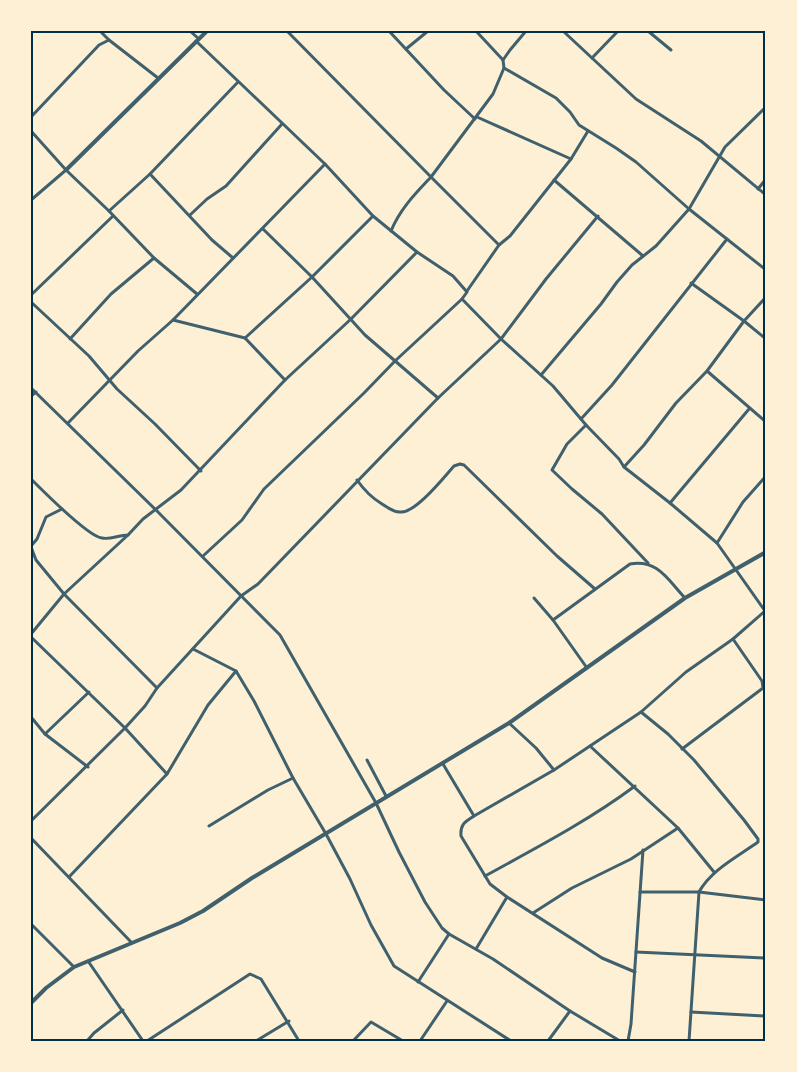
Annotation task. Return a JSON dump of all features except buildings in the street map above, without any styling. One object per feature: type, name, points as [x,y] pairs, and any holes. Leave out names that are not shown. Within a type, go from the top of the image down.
[{"type":"street","points":[[100,31],[158,78]]},
{"type":"street","points":[[190,31],[238,82],[325,164],[373,216],[417,252],[453,276],[467,292]]},
{"type":"street","points":[[31,200],[66,170],[207,31]]},
{"type":"street","points":[[287,31],[499,245]]},
{"type":"street","points":[[389,31],[476,118],[571,159]]},
{"type":"street","points":[[406,49],[428,31]]},
{"type":"street","points":[[391,231],[408,201],[431,177],[493,94],[504,68],[503,60],[476,31]]},
{"type":"street","points":[[503,60],[526,31]]},
{"type":"street","points":[[563,31],[636,99],[719,155],[766,195]]},
{"type":"street","points":[[592,58],[618,31]]},
{"type":"street","points":[[648,31],[671,50]]},
{"type":"street","points":[[31,117],[99,45],[109,40]]},
{"type":"street","points":[[504,68],[556,98],[570,112],[579,125],[636,162],[689,209],[766,270]]},
{"type":"street","points":[[109,211],[150,174],[238,82]]},
{"type":"street","points":[[542,375],[632,265],[656,246],[689,209],[725,147],[766,108]]},
{"type":"street","points":[[190,216],[207,199],[226,186],[282,124]]},
{"type":"street","points":[[31,131],[66,170],[154,258],[197,294]]},
{"type":"street","points":[[202,556],[242,520],[264,489],[364,393],[395,360],[462,299],[499,245],[510,236],[571,159],[588,131]]},
{"type":"street","points":[[68,423],[138,351],[173,320],[325,164]]},
{"type":"street","points":[[150,174],[212,240],[233,258]]},
{"type":"street","points":[[758,189],[766,178]]},
{"type":"street","points":[[554,180],[643,256]]},
{"type":"street","points":[[31,295],[113,216]]},
{"type":"street","points":[[245,338],[312,277],[373,216]]},
{"type":"street","points":[[31,821],[88,767],[125,728],[158,688],[241,596],[258,584],[438,398],[501,339],[598,216]]},
{"type":"street","points":[[263,229],[312,277],[365,335],[438,398]]},
{"type":"street","points":[[581,419],[612,385],[727,239]]},
{"type":"street","points":[[167,774],[125,728],[31,635],[64,594],[128,536],[143,519],[173,497],[201,471],[285,380],[351,319],[417,252]]},
{"type":"street","points":[[70,339],[111,294],[154,258]]},
{"type":"street","points":[[691,283],[766,339]]},
{"type":"street","points":[[624,467],[644,445],[676,403],[707,371],[744,321],[766,297]]},
{"type":"street","points":[[462,299],[501,339],[542,375],[624,467],[717,543],[765,611],[733,639],[686,672],[641,712],[554,770],[474,816],[460,828],[461,836],[490,884],[602,958],[635,972]]},
{"type":"street","points":[[31,302],[110,379],[117,389],[168,436],[201,471]]},
{"type":"street","points":[[173,320],[245,338],[285,380]]},
{"type":"street","points":[[707,371],[766,422]]},
{"type":"street","points":[[31,388],[280,635],[376,803],[399,852],[436,920],[449,934],[476,949],[570,1011],[620,1041]]},
{"type":"street","points":[[31,396],[36,392]]},
{"type":"street","points":[[670,503],[749,409]]},
{"type":"street","points":[[586,425],[567,444],[552,470],[572,490],[602,514],[648,563],[663,574],[685,598]]},
{"type":"street","points":[[357,480],[365,491],[377,501],[391,510],[401,513],[409,511],[417,504],[454,466],[464,465],[557,556],[595,589]]},
{"type":"street","points":[[717,543],[743,502],[766,476]]},
{"type":"street","points":[[31,478],[62,509],[98,537],[103,539],[119,535],[128,536]]},
{"type":"street","points":[[62,509],[46,517],[37,539],[31,547],[36,560],[64,594],[158,688]]},
{"type":"street","points":[[31,1004],[46,988],[74,967],[180,923],[203,911],[252,878],[509,723],[588,669],[685,598],[766,552]]},
{"type":"street","points":[[554,620],[630,564],[648,563]]},
{"type":"street","points":[[534,598],[554,620],[588,669]]},
{"type":"street","points":[[682,749],[763,688],[762,681],[733,639]]},
{"type":"street","points":[[193,649],[236,671],[254,701],[293,778],[326,834],[394,966],[511,1041]]},
{"type":"street","points":[[69,877],[167,774],[208,705],[236,671]]},
{"type":"street","points":[[45,734],[89,692]]},
{"type":"street","points":[[641,712],[668,734],[694,760],[757,837],[758,842],[714,872],[699,892],[689,1041]]},
{"type":"street","points":[[31,717],[45,734],[88,767]]},
{"type":"street","points":[[509,723],[536,748],[554,770]]},
{"type":"street","points":[[590,746],[678,828],[714,872]]},
{"type":"street","points":[[367,760],[386,796]]},
{"type":"street","points":[[442,764],[474,816]]},
{"type":"street","points":[[209,826],[268,790],[293,778]]},
{"type":"street","points":[[485,876],[571,828],[634,786]]},
{"type":"street","points":[[533,913],[572,888],[631,859],[678,828]]},
{"type":"street","points":[[31,838],[132,942]]},
{"type":"street","points":[[628,1041],[631,1024],[643,850]]},
{"type":"street","points":[[640,892],[699,892],[766,900]]},
{"type":"street","points":[[476,949],[507,897]]},
{"type":"street","points":[[31,924],[74,967]]},
{"type":"street","points":[[418,982],[449,934]]},
{"type":"street","points":[[636,952],[766,958]]},
{"type":"street","points":[[88,960],[145,1041],[250,974],[261,979],[299,1041]]},
{"type":"street","points":[[420,1041],[447,1000]]},
{"type":"street","points":[[87,1041],[123,1010]]},
{"type":"street","points":[[548,1041],[570,1011]]},
{"type":"street","points":[[691,1012],[766,1016]]},
{"type":"street","points":[[256,1041],[288,1021]]},
{"type":"street","points":[[353,1041],[371,1022],[403,1041]]}]
